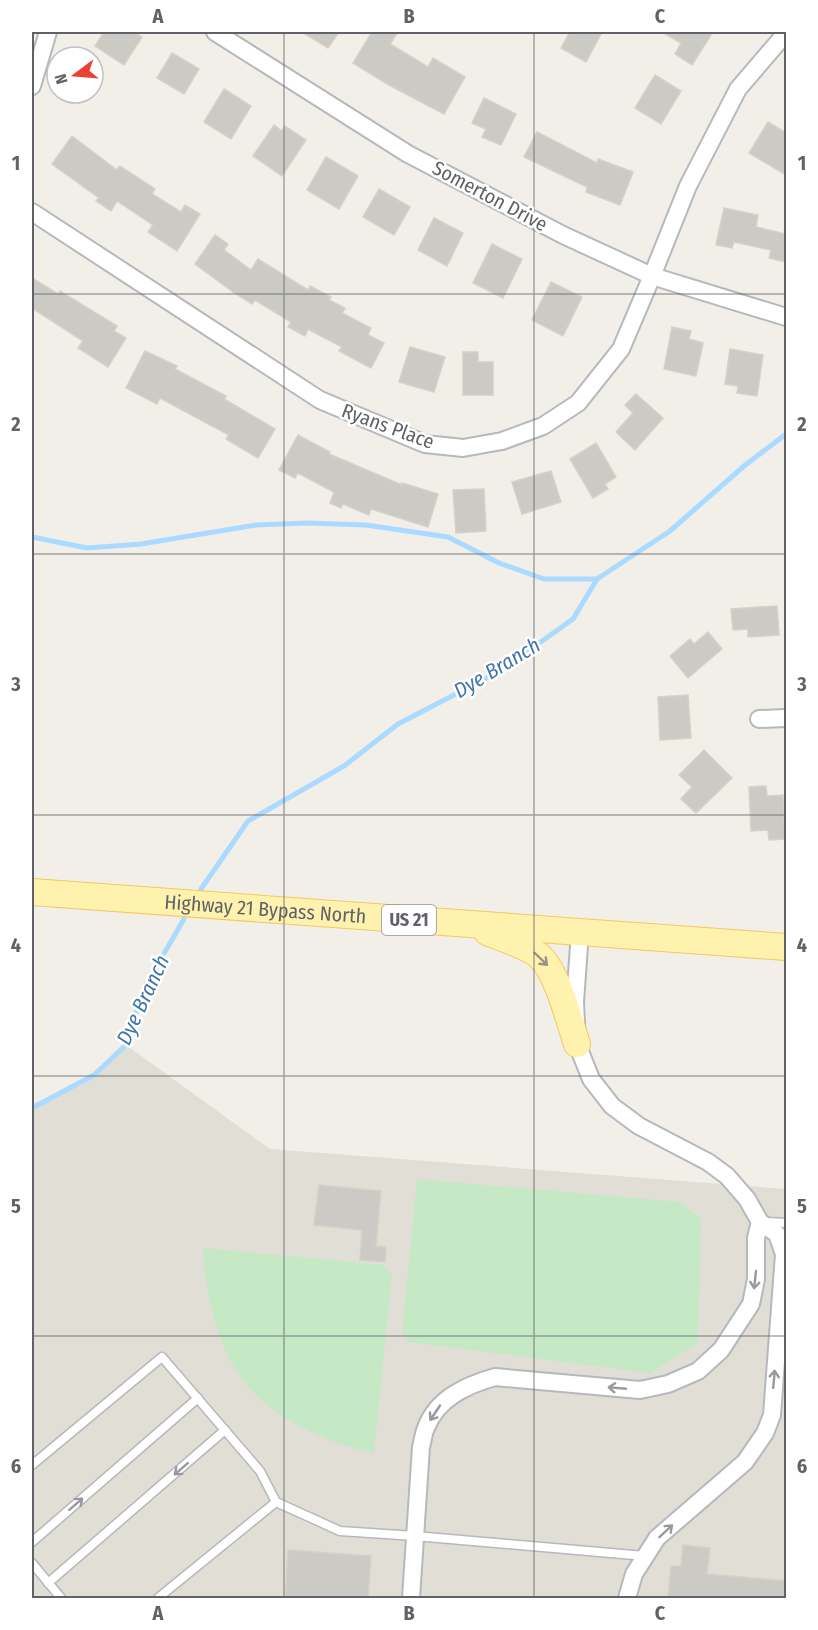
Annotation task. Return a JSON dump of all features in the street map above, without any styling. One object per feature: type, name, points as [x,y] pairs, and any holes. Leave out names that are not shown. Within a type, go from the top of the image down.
[{"type":"main road","name":"Highway 21 Bypass North","points":[[32,892],[786,947]]},
{"type":"main road","points":[[470,924],[537,954],[546,963],[556,982],[577,1044]]},
{"type":"street","points":[[32,86],[48,32]]},
{"type":"street","name":"Somerton Drive","points":[[214,32],[408,154],[564,235],[652,276],[786,317]]},
{"type":"street","name":"Ryans Place","points":[[32,213],[320,400],[425,444],[464,448],[502,441],[543,426],[578,403],[621,349],[687,186],[738,89],[786,33]]},
{"type":"street","points":[[759,719],[786,718]]},
{"type":"street","points":[[580,932],[574,1002],[577,1044],[591,1079],[612,1106],[639,1126],[708,1162],[727,1176],[747,1199],[760,1222],[777,1234],[784,1254],[771,1415],[765,1433],[745,1462],[657,1538],[634,1574],[627,1599]]},
{"type":"street","points":[[411,1599],[421,1447],[426,1427],[439,1406],[466,1387],[495,1377],[640,1390],[668,1384],[698,1371],[721,1350],[751,1304],[756,1279],[756,1238],[760,1222]]},
{"type":"lane","points":[[760,1222],[786,1223]]},
{"type":"lane","points":[[32,1465],[162,1357],[260,1471],[276,1502],[340,1531],[645,1556]]},
{"type":"lane","points":[[32,1542],[198,1398]]},
{"type":"lane","points":[[48,1583],[225,1430]]},
{"type":"lane","points":[[158,1599],[276,1502]]},
{"type":"lane","points":[[32,1563],[61,1599]]},
{"type":"shaded area","points":[[126,1045],[270,1149],[786,1189],[786,1598],[32,1598],[32,1108],[94,1075]]},
{"type":"green space","points":[[417,1179],[680,1202],[701,1219],[698,1343],[650,1373],[408,1342],[402,1332]]},
{"type":"green space","points":[[203,1248],[384,1265],[392,1275],[374,1453],[309,1432],[266,1404],[241,1378],[231,1362],[216,1325],[207,1286]]},
{"type":"building","points":[[104,32],[133,32],[142,37],[124,65],[105,53],[105,45],[96,45]]},
{"type":"building","points":[[302,32],[339,32],[328,48]]},
{"type":"building","points":[[372,32],[398,32],[390,44],[428,67],[433,58],[465,77],[444,114],[353,63]]},
{"type":"building","points":[[570,32],[602,32],[586,62],[561,48]]},
{"type":"building","points":[[662,32],[713,32],[692,65],[675,54],[681,43]]},
{"type":"building","points":[[172,53],[199,69],[184,94],[157,78]]},
{"type":"building","points":[[655,75],[681,91],[661,124],[635,108]]},
{"type":"building","points":[[224,89],[251,106],[231,139],[204,122]]},
{"type":"building","points":[[484,98],[516,114],[501,145],[482,137],[486,129],[472,123]]},
{"type":"building","points":[[768,122],[786,133],[786,175],[749,153]]},
{"type":"building","points":[[274,125],[282,131],[285,126],[306,140],[282,176],[253,156]]},
{"type":"building","points":[[537,132],[597,163],[598,159],[633,172],[620,205],[586,192],[587,187],[524,157]]},
{"type":"building","points":[[72,136],[117,170],[120,166],[155,189],[152,194],[181,212],[185,205],[200,214],[177,251],[148,232],[153,225],[117,201],[111,211],[96,201],[99,198],[52,164]]},
{"type":"building","points":[[326,157],[358,176],[339,209],[307,190]]},
{"type":"building","points":[[379,189],[410,207],[394,235],[363,217]]},
{"type":"building","points":[[724,208],[758,215],[756,227],[786,234],[786,262],[769,258],[771,250],[734,242],[732,248],[716,245]]},
{"type":"building","points":[[434,218],[463,233],[447,266],[418,250]]},
{"type":"building","points":[[215,235],[228,244],[224,250],[251,270],[258,259],[308,290],[310,286],[331,297],[329,300],[345,308],[342,313],[371,328],[368,335],[384,343],[371,368],[339,351],[342,347],[308,329],[305,336],[288,327],[291,322],[255,300],[252,304],[195,264]]},
{"type":"building","points":[[492,244],[522,259],[503,298],[473,283]]},
{"type":"building","points":[[32,278],[58,294],[60,291],[117,326],[114,331],[126,338],[108,367],[78,348],[83,341],[32,308]]},
{"type":"building","points":[[551,282],[582,297],[563,336],[532,320]]},
{"type":"building","points":[[672,327],[691,331],[689,339],[703,343],[696,376],[664,369]]},
{"type":"building","points":[[410,347],[445,357],[434,392],[399,382]]},
{"type":"building","points":[[730,349],[763,355],[757,396],[737,393],[738,386],[725,384]]},
{"type":"building","points":[[145,351],[177,366],[175,369],[226,396],[224,399],[275,429],[258,458],[226,439],[229,435],[160,398],[157,404],[126,388]]},
{"type":"building","points":[[463,352],[478,352],[478,362],[493,362],[493,395],[463,395]]},
{"type":"building","points":[[636,394],[663,418],[635,450],[616,432],[633,413],[625,405]]},
{"type":"building","points":[[298,435],[330,452],[329,454],[402,485],[402,483],[438,494],[428,527],[371,509],[369,515],[343,504],[341,508],[330,503],[334,492],[298,473],[295,478],[279,470]]},
{"type":"building","points":[[596,443],[616,477],[605,484],[608,489],[593,498],[570,459]]},
{"type":"building","points":[[551,471],[561,502],[522,514],[512,482]]},
{"type":"building","points":[[484,489],[486,531],[456,533],[453,490]]},
{"type":"building","points":[[777,606],[779,635],[748,637],[748,629],[733,630],[731,609]]},
{"type":"building","points":[[708,632],[722,649],[688,678],[670,656],[690,639],[694,644]]},
{"type":"building","points":[[688,695],[691,738],[660,740],[658,697]]},
{"type":"building","points":[[704,750],[732,778],[696,813],[681,799],[692,787],[679,775]]},
{"type":"building","points":[[766,786],[767,796],[783,795],[785,839],[769,840],[768,830],[751,831],[749,787]]},
{"type":"building","points":[[319,1185],[381,1191],[376,1246],[386,1247],[385,1262],[360,1260],[362,1230],[314,1225]]},
{"type":"building","points":[[683,1545],[710,1548],[707,1574],[786,1581],[786,1599],[668,1599],[671,1566],[681,1566]]},
{"type":"building","points":[[288,1550],[371,1556],[368,1599],[285,1599]]},
{"type":"waterway","name":"Dye Branch","points":[[201,889],[248,821],[344,766],[398,724],[500,671],[573,619],[597,579],[670,531],[744,466],[786,434]]},
{"type":"waterway","points":[[32,537],[87,548],[141,544],[256,525],[307,523],[366,525],[448,537],[499,563],[544,579],[597,579]]},
{"type":"waterway","name":"Dye Branch","points":[[32,1108],[94,1075],[126,1045],[143,990],[184,919]]}]
